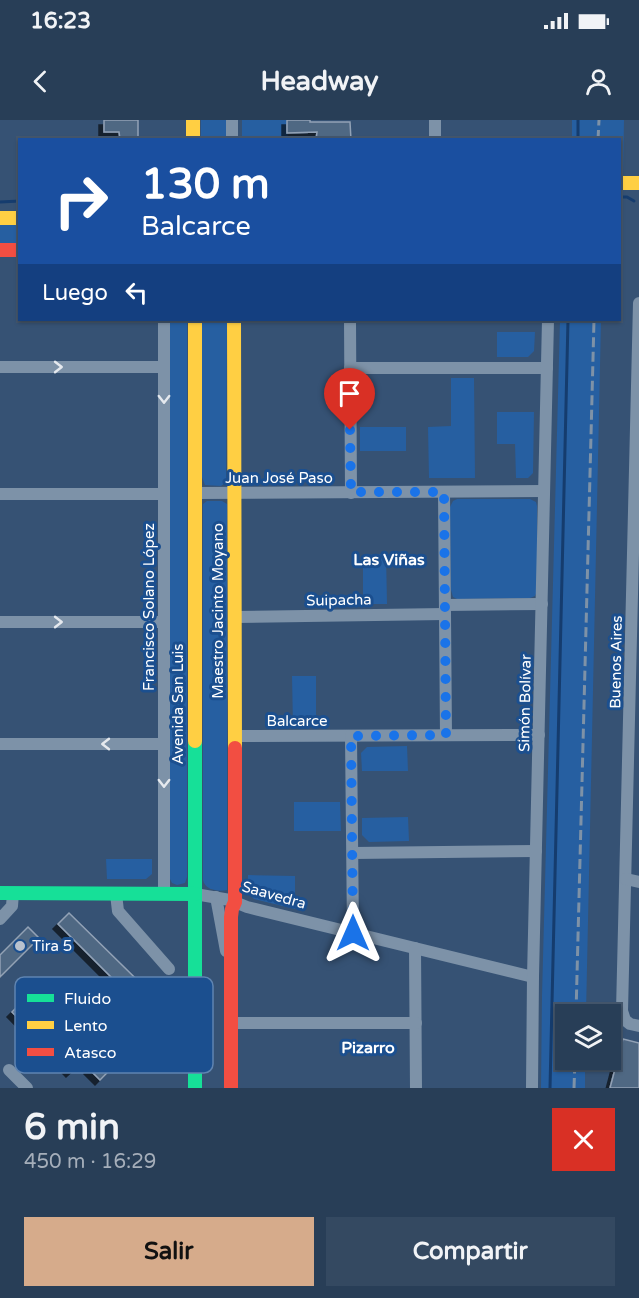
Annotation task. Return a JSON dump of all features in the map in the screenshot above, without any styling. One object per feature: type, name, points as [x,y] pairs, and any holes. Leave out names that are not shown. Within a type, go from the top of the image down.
[{"type":"street","points":[[193,120],[193,138]]},
{"type":"street","points":[[232,120],[232,138]]},
{"type":"street","points":[[435,120],[435,138]]},
{"type":"street","points":[[621,183],[639,183]]},
{"type":"street","points":[[0,218],[18,218]]},
{"type":"street","points":[[0,250],[18,250]]},
{"type":"street","name":"Buenos Aires","points":[[639,303],[634,741],[626,879],[622,1011],[625,1020],[639,1026]]},
{"type":"street","name":"Francisco Solano López","points":[[164,321],[164,894]]},
{"type":"street","name":"Avenida San Luis","points":[[195,321],[195,977]]},
{"type":"street","name":"Maestro Jacinto Moyano","points":[[234,321],[235,902]]},
{"type":"street","points":[[350,321],[351,492]]},
{"type":"street","name":"Simón Bolívar","points":[[532,1088],[548,321]]},
{"type":"street","points":[[0,366],[164,367]]},
{"type":"street","points":[[350,368],[547,368]]},
{"type":"street","name":"Juan José Paso","points":[[194,493],[544,491]]},
{"type":"street","points":[[444,492],[446,735]]},
{"type":"street","points":[[0,494],[164,494]]},
{"type":"street","name":"Suipacha","points":[[234,617],[542,604]]},
{"type":"street","points":[[0,622],[164,622]]},
{"type":"street","name":"Balcarce","points":[[235,736],[539,735]]},
{"type":"street","points":[[351,736],[353,933]]},
{"type":"street","points":[[0,744],[164,744]]},
{"type":"street","points":[[353,853],[536,851]]},
{"type":"street","points":[[626,879],[639,882]]},
{"type":"street","points":[[0,919],[12,906],[7,894]]},
{"type":"street","name":"Saavedra","points":[[7,894],[195,894],[216,897],[247,907],[533,977]]},
{"type":"street","points":[[116,894],[118,911],[170,969]]},
{"type":"street","points":[[216,897],[229,973],[231,1088]]},
{"type":"street","points":[[230,988],[231,917],[235,902]]},
{"type":"street","points":[[415,948],[416,1088]]},
{"type":"street","points":[[231,1023],[416,1023]]},
{"type":"street","points":[[9,1070],[27,1088]]},
{"type":"shaded area","points":[[201,120],[226,120],[226,138],[201,138]]},
{"type":"shaded area","points":[[242,120],[287,120],[288,138],[242,138]]},
{"type":"shaded area","points":[[572,120],[624,120],[623,175],[621,175],[621,138],[572,138]]},
{"type":"shaded area","points":[[0,224],[18,224],[18,243],[0,243]]},
{"type":"shaded area","points":[[169,321],[187,321],[187,877],[185,883],[177,885],[172,883],[169,877]]},
{"type":"shaded area","points":[[201,321],[227,321],[226,482],[221,486],[205,485],[202,477]]},
{"type":"shaded area","points":[[560,321],[601,321],[586,1004],[555,1004],[555,1070],[585,1070],[585,1088],[541,1088]]},
{"type":"shaded area","points":[[497,332],[535,332],[534,351],[528,357],[497,357]]},
{"type":"shaded area","points":[[451,378],[474,378],[475,478],[429,478],[428,427],[451,426]]},
{"type":"shaded area","points":[[497,412],[534,412],[533,473],[528,478],[516,478],[515,444],[497,444]]},
{"type":"shaded area","points":[[360,427],[406,427],[406,451],[360,451]]},
{"type":"shaded area","points":[[457,499],[530,499],[536,502],[537,591],[535,596],[530,598],[457,599],[453,597],[450,507]]},
{"type":"shaded area","points":[[207,501],[222,501],[227,504],[227,890],[223,891],[209,888],[203,880],[203,504]]},
{"type":"shaded area","points":[[386,554],[387,604],[363,604],[363,555]]},
{"type":"shaded area","points":[[292,676],[316,676],[316,725],[293,725]]},
{"type":"shaded area","points":[[407,746],[408,771],[362,771],[361,753],[367,747]]},
{"type":"shaded area","points":[[294,802],[340,802],[341,831],[294,831]]},
{"type":"shaded area","points":[[408,817],[409,841],[369,842],[362,835],[362,818]]},
{"type":"shaded area","points":[[106,859],[152,859],[152,874],[146,879],[107,879]]},
{"type":"shaded area","points":[[248,875],[295,876],[295,909],[254,899],[248,893]]},
{"type":"building","points":[[104,120],[138,120],[138,138],[120,138],[119,132],[104,132]]},
{"type":"building","points":[[287,120],[350,122],[351,138],[316,138],[317,132],[287,133]]},
{"type":"building","points":[[69,913],[134,977],[111,977],[58,924]]},
{"type":"building","name":"Tira 5","points":[[28,927],[39,938],[0,977],[0,955]]},
{"type":"building","points":[[623,1039],[639,1043],[639,1088],[610,1088],[615,1070],[621,1070]]},
{"type":"building","points":[[93,1073],[107,1073],[100,1080]]},
{"type":"waterway","points":[[578,120],[578,138]]},
{"type":"waterway","points":[[621,197],[634,201]]},
{"type":"waterway","points":[[0,202],[18,201]]},
{"type":"waterway","points":[[550,1088],[568,321]]},
{"type":"railway","points":[[598,138],[599,120]]},
{"type":"railway","points":[[576,1004],[594,321]]},
{"type":"railway","points":[[574,1088],[575,1070]]},
{"type":"traffic: fast","points":[[195,741],[195,977]]},
{"type":"traffic: fast","points":[[0,893],[195,894]]},
{"type":"traffic: fast","points":[[195,1073],[195,1088]]},
{"type":"traffic: slow","points":[[193,120],[193,138]]},
{"type":"traffic: slow","points":[[621,183],[639,183]]},
{"type":"traffic: slow","points":[[0,218],[18,218]]},
{"type":"traffic: slow","points":[[195,321],[195,741]]},
{"type":"traffic: slow","points":[[234,321],[235,748]]},
{"type":"traffic: jam","points":[[0,250],[18,250]]},
{"type":"traffic: jam","points":[[231,1088],[231,917],[235,902],[235,748]]},
{"type":"place","name":"Tira 5","points":[[20,946]]},
{"type":"district","name":"Las Viñas","points":[[389,559]]},
{"type":"district","name":"Pizarro","points":[[368,1047]]},
{"type":"route","points":[[350,430],[351,492],[444,492],[446,735],[351,736],[353,933]]}]
